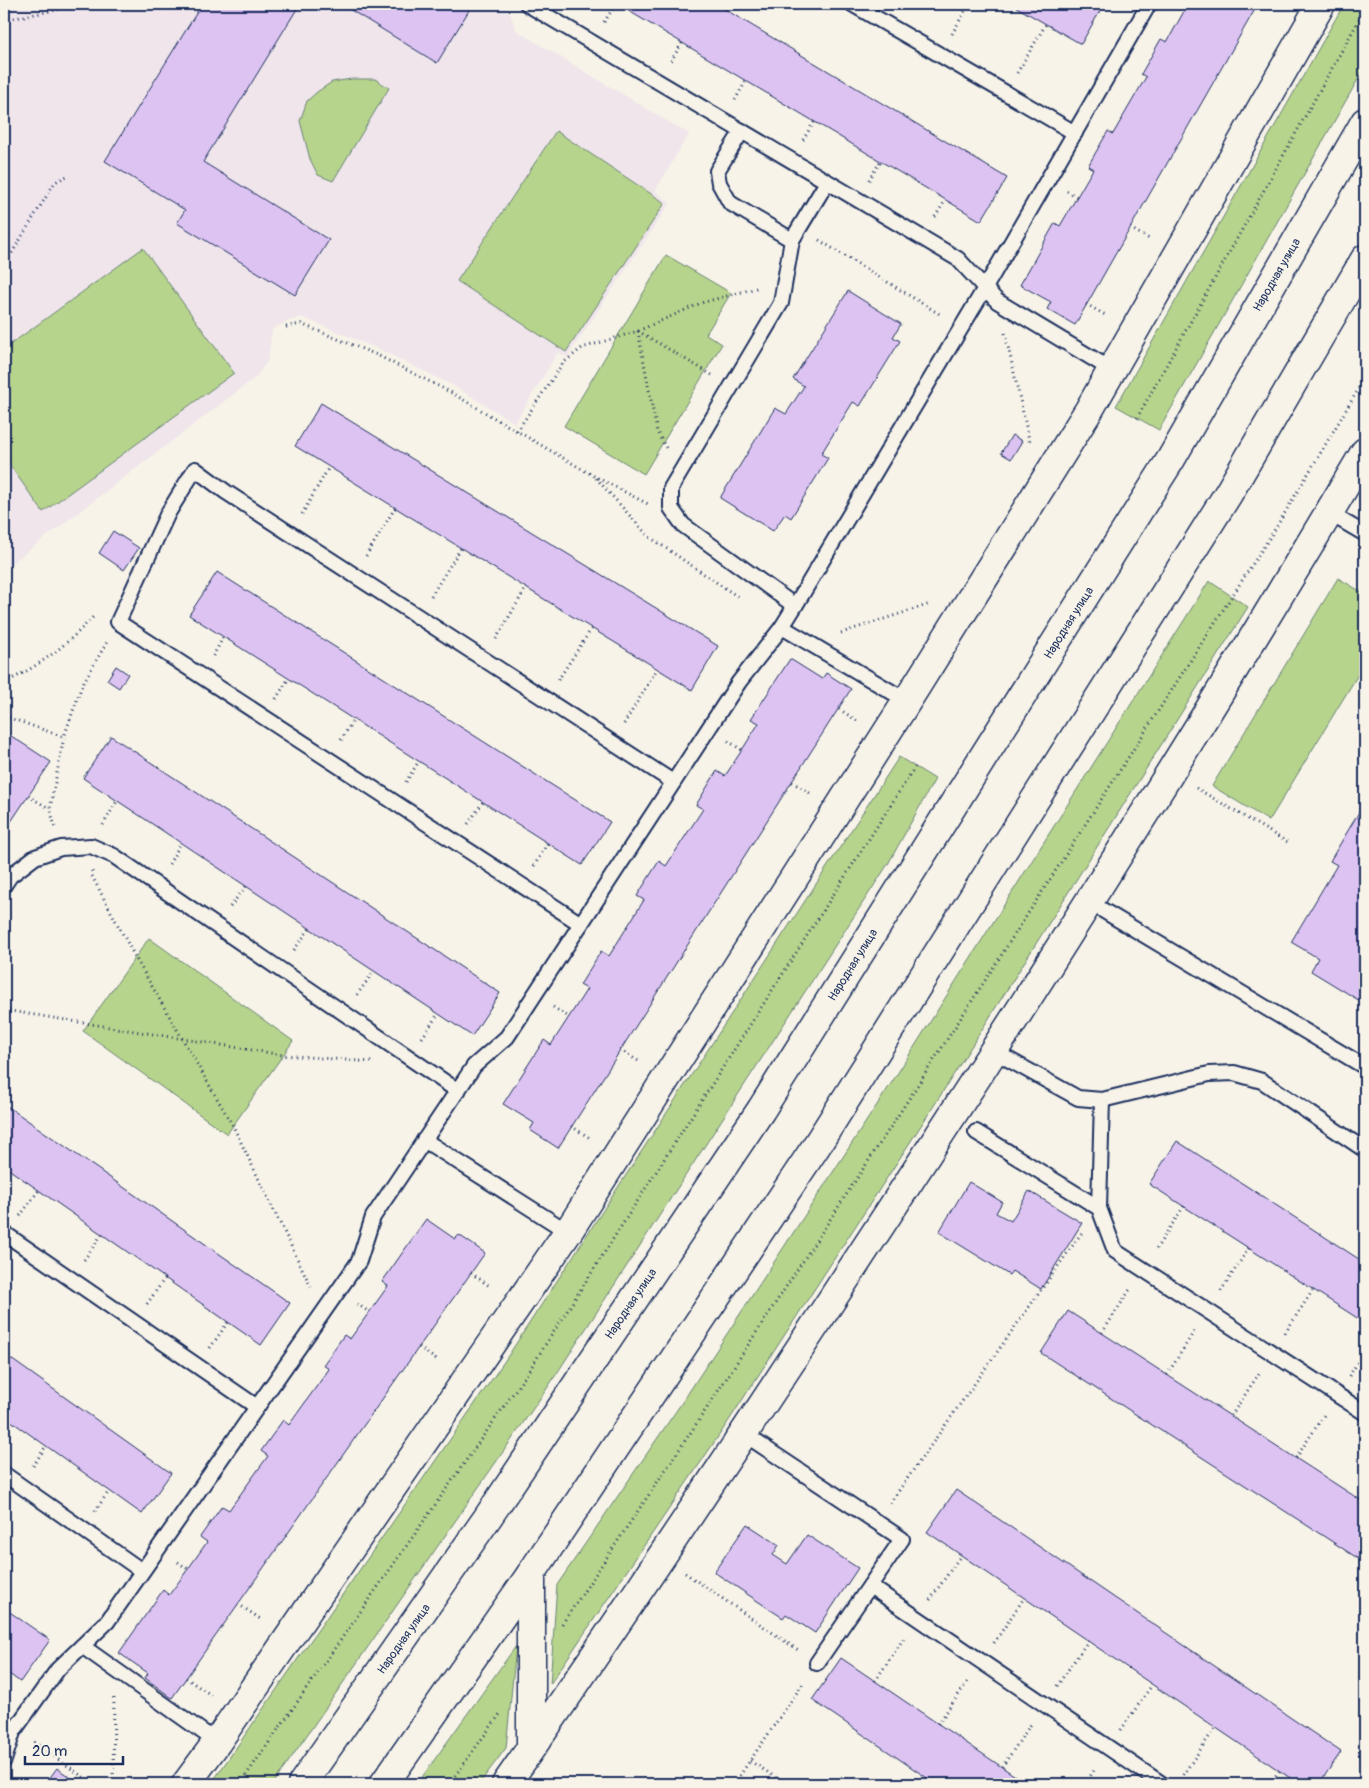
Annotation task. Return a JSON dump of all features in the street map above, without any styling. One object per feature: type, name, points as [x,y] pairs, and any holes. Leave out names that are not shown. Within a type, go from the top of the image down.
[{"type":"street","points":[[186,1784],[217,1742],[568,1232],[907,701],[1084,419],[1321,4]]},
{"type":"street","name":"Народная улица","points":[[302,1784],[488,1517],[761,1110],[1171,459],[1365,122]]},
{"type":"street","points":[[384,1784],[531,1574],[815,1148],[1228,494],[1365,259]]},
{"type":"street","points":[[506,1784],[744,1434],[994,1052],[1190,742],[1365,452]]},
{"type":"street","points":[[531,1574],[531,1747]]},
{"type":"lane","points":[[527,4],[958,259],[997,301],[1112,370]]},
{"type":"lane","points":[[852,4],[1075,133]]},
{"type":"lane","points":[[4,1760],[8,1729],[58,1669],[107,1622],[359,1261],[373,1217],[474,1066],[507,1037],[739,682],[782,627],[985,288],[1149,4]]},
{"type":"lane","points":[[742,131],[717,171],[719,184],[730,203],[796,234]]},
{"type":"lane","points":[[795,606],[683,525],[671,508],[671,488],[781,303],[796,234],[827,182]]},
{"type":"lane","points":[[581,924],[118,622],[168,513],[195,469],[226,492],[673,782]]},
{"type":"lane","points":[[1329,513],[1365,534]]},
{"type":"lane","points":[[782,627],[907,701]]},
{"type":"lane","points":[[4,885],[10,876],[35,857],[61,848],[92,846],[114,856],[458,1091]]},
{"type":"lane","points":[[1089,902],[1365,1067]]},
{"type":"lane","points":[[994,1052],[1078,1098],[1102,1100],[1209,1074],[1234,1073],[1262,1080],[1365,1150]]},
{"type":"lane","points":[[1102,1100],[1099,1208],[1115,1251],[1365,1413]]},
{"type":"lane","points":[[976,1132],[1099,1208]]},
{"type":"lane","points":[[424,1140],[568,1232]]},
{"type":"lane","points":[[5,1234],[257,1407]]},
{"type":"lane","points":[[744,1434],[902,1538],[817,1663]]},
{"type":"lane","points":[[4,1474],[142,1571]]},
{"type":"lane","points":[[870,1586],[1162,1784]]},
{"type":"lane","points":[[82,1646],[217,1742]]},
{"type":"path","points":[[4,20],[87,4]]},
{"type":"path","points":[[939,55],[969,4]]},
{"type":"path","points":[[1137,418],[1365,9]]},
{"type":"path","points":[[1006,93],[1046,24]]},
{"type":"path","points":[[4,266],[55,182],[69,175]]},
{"type":"path","points":[[1130,228],[1152,240]]},
{"type":"path","points":[[796,234],[961,328]]},
{"type":"path","points":[[517,431],[563,363],[582,348],[638,331],[701,304],[785,280]]},
{"type":"path","points":[[997,301],[1031,446]]},
{"type":"path","points":[[1086,304],[1108,317]]},
{"type":"path","points":[[286,327],[301,324],[377,355],[450,392],[594,476],[647,504],[671,508]]},
{"type":"path","points":[[638,331],[732,386]]},
{"type":"path","points":[[638,331],[657,432],[680,472]]},
{"type":"path","points":[[558,1630],[705,1411],[941,1050],[1272,535],[1365,378]]},
{"type":"path","points":[[290,533],[330,467]]},
{"type":"path","points":[[355,575],[395,508]]},
{"type":"path","points":[[419,616],[461,548]]},
{"type":"path","points":[[484,659],[526,588]]},
{"type":"path","points":[[810,644],[935,602]]},
{"type":"path","points":[[4,683],[41,663],[72,639],[98,613]]},
{"type":"path","points":[[61,848],[50,808],[64,737],[82,684],[118,622]]},
{"type":"path","points":[[546,700],[592,628]]},
{"type":"path","points":[[612,743],[658,668]]},
{"type":"path","points":[[839,709],[861,723]]},
{"type":"path","points":[[4,716],[64,737]]},
{"type":"path","points":[[240,1784],[528,1372],[914,767]]},
{"type":"path","points":[[792,782],[814,795]]},
{"type":"path","points":[[1196,787],[1287,842]]},
{"type":"path","points":[[28,796],[50,808]]},
{"type":"path","points":[[92,846],[92,876],[135,957],[233,1126],[323,1312]]},
{"type":"path","points":[[4,1010],[283,1055],[392,1064],[409,1057],[438,1014]]},
{"type":"path","points":[[620,1050],[640,1062]]},
{"type":"path","points":[[572,1126],[590,1138]]},
{"type":"path","points":[[5,1234],[39,1190]]},
{"type":"path","points":[[876,1521],[1099,1208]]},
{"type":"path","points":[[71,1279],[102,1234]]},
{"type":"path","points":[[471,1273],[491,1287]]},
{"type":"path","points":[[134,1322],[165,1278]]},
{"type":"path","points":[[198,1366],[228,1322]]},
{"type":"path","points":[[419,1347],[439,1362]]},
{"type":"path","points":[[1360,1500],[1365,1493]]},
{"type":"path","points":[[684,1572],[817,1663],[734,1784]]},
{"type":"path","points":[[238,1604],[262,1620]]},
{"type":"path","points":[[113,1784],[115,1670]]},
{"type":"path","points":[[186,1678],[211,1695]]},
{"type":"path","points":[[449,1784],[504,1708]]},
{"type":"path","points":[[1182,1776],[1215,1728]]},
{"type":"path","points":[[8,1729],[40,1745],[93,1784]]},
{"type":"path","points":[[750,1761],[786,1784]]},
{"type":"path","points":[[1270,1784],[1279,1771]]},
{"type":"shaded area","points":[[4,4],[506,4],[517,31],[689,134],[655,191],[670,203],[567,357],[558,352],[515,423],[454,386],[381,350],[302,317],[272,329],[268,360],[256,377],[4,569]]},
{"type":"green space","points":[[1344,4],[1365,4],[1365,67],[1159,430],[1116,406]]},
{"type":"green space","points":[[352,79],[375,79],[389,88],[333,181],[318,175],[310,159],[300,121],[307,101],[317,92],[332,82]]},
{"type":"green space","points":[[556,131],[665,203],[566,352],[457,281]]},
{"type":"green space","points":[[143,248],[234,373],[43,512],[4,457],[4,349]]},
{"type":"green space","points":[[666,255],[731,293],[706,334],[722,344],[644,474],[564,426]]},
{"type":"green space","points":[[1338,578],[1365,594],[1365,663],[1269,821],[1212,786]]},
{"type":"green space","points":[[1209,581],[1248,607],[935,1104],[726,1425],[550,1684],[557,1585],[685,1398],[894,1079]]},
{"type":"green space","points":[[899,757],[935,779],[888,864],[548,1387],[273,1784],[211,1784],[506,1359]]},
{"type":"green space","points":[[149,938],[293,1041],[227,1134],[83,1031]]},
{"type":"green space","points":[[516,1646],[506,1748],[479,1784],[417,1784]]},
{"type":"building","points":[[202,4],[300,4],[203,162],[329,240],[295,295],[177,223],[185,210],[105,161]]},
{"type":"building","points":[[341,4],[465,4],[471,7],[437,63]]},
{"type":"building","points":[[617,4],[716,4],[1007,178],[981,221]]},
{"type":"building","points":[[1011,4],[1104,4],[1081,44]]},
{"type":"building","points":[[1188,4],[1258,4],[1075,325],[1047,309],[1051,302],[1020,285],[1055,223],[1060,226],[1093,169],[1088,166],[1108,131],[1113,134],[1146,77],[1141,74],[1161,39],[1167,42]]},
{"type":"building","points":[[848,291],[901,324],[893,337],[900,341],[860,406],[853,402],[821,454],[828,458],[791,518],[785,514],[773,531],[720,498],[775,408],[786,414],[804,386],[793,379]]},
{"type":"building","points":[[321,403],[718,646],[692,690],[295,446]]},
{"type":"building","points":[[1012,435],[1022,441],[1011,459],[1001,453]]},
{"type":"building","points":[[113,531],[139,548],[124,570],[99,553]]},
{"type":"building","points":[[217,572],[610,822],[582,865],[189,615]]},
{"type":"building","points":[[790,659],[822,679],[826,673],[851,689],[558,1148],[530,1130],[534,1123],[503,1104],[544,1040],[551,1045],[587,989],[580,985],[601,951],[609,956],[644,900],[637,896],[659,861],[666,866],[703,809],[696,805],[717,771],[725,776],[742,750],[759,723],[751,719]]},
{"type":"building","points":[[116,666],[128,674],[119,688],[107,680]]},
{"type":"building","points":[[8,734],[51,762],[4,832],[4,740]]},
{"type":"building","points":[[111,736],[500,993],[472,1036],[83,778]]},
{"type":"building","points":[[1365,802],[1365,1004],[1311,971],[1318,958],[1291,942],[1337,865],[1330,861]]},
{"type":"building","points":[[4,1104],[290,1303],[261,1345],[4,1166]]},
{"type":"building","points":[[1177,1141],[1365,1263],[1365,1323],[1149,1184]]},
{"type":"building","points":[[969,1182],[1002,1202],[996,1213],[1011,1221],[1029,1191],[1082,1223],[1041,1289],[1012,1271],[1009,1275],[939,1232]]},
{"type":"building","points":[[426,1219],[455,1239],[459,1235],[485,1253],[172,1698],[145,1678],[148,1673],[119,1653],[163,1590],[169,1595],[207,1542],[200,1537],[222,1506],[229,1510],[268,1456],[261,1451],[283,1420],[289,1425],[329,1369],[323,1365],[344,1335],[350,1339],[388,1286],[382,1282]]},
{"type":"building","points":[[1068,1311],[1365,1503],[1365,1563],[1041,1353]]},
{"type":"building","points":[[4,1354],[171,1473],[142,1514],[4,1416]]},
{"type":"building","points":[[956,1490],[1341,1752],[1319,1784],[1299,1784],[927,1532]]},
{"type":"building","points":[[747,1524],[779,1545],[773,1555],[787,1564],[807,1535],[858,1568],[815,1633],[786,1614],[783,1618],[714,1572]]},
{"type":"building","points":[[4,1608],[50,1640],[20,1682],[4,1670]]},
{"type":"building","points":[[841,1658],[1027,1784],[936,1784],[812,1700]]},
{"type":"building","points":[[57,1768],[79,1784],[45,1784]]}]
